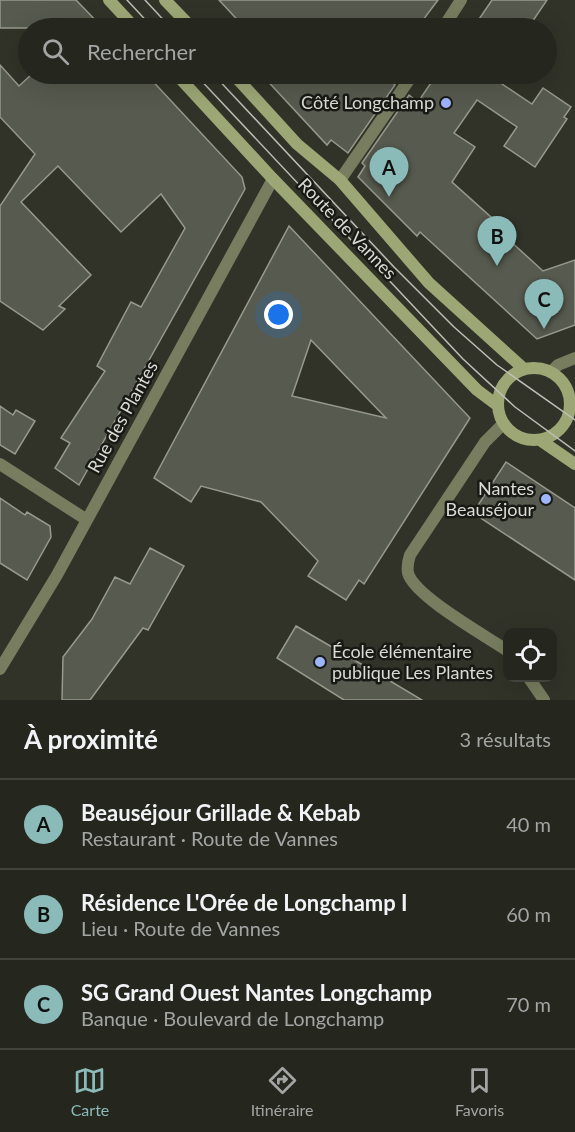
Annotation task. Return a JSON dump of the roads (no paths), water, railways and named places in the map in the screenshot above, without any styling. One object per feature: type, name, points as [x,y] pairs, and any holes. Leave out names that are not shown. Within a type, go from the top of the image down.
[{"type":"main road","points":[[109,0],[126,18]]},
{"type":"main road","points":[[165,0],[182,18]]},
{"type":"main road","name":"Route de Vannes","points":[[185,84],[273,179],[477,390],[497,405]]},
{"type":"main road","name":"Route de Vannes","points":[[242,84],[297,144],[340,180],[429,283],[524,369]]},
{"type":"main road","points":[[524,369],[542,369],[551,372],[563,383],[572,401],[562,427],[552,435],[540,440],[522,439],[511,433],[503,424],[497,405],[502,386],[511,375],[524,369]]},
{"type":"main road","points":[[540,440],[575,464]]},
{"type":"street","points":[[449,18],[461,0]]},
{"type":"street","points":[[340,180],[406,84]]},
{"type":"street","name":"Rue des Plantes","points":[[0,669],[57,575],[273,179]]},
{"type":"street","points":[[551,372],[558,365],[575,358]]},
{"type":"street","points":[[503,424],[485,442],[410,555],[408,563],[408,573],[419,591],[503,648]]},
{"type":"street","points":[[0,464],[87,520]]},
{"type":"street","points":[[532,682],[544,700]]},
{"type":"tram line","points":[[127,0],[144,18]]},
{"type":"tram line","points":[[145,0],[162,18]]},
{"type":"tram line","points":[[204,84],[463,359],[515,407],[575,451]]},
{"type":"tram line","points":[[222,84],[394,267],[454,327],[497,365],[575,420]]},
{"type":"place","name":"Côté Longchamp","points":[[446,103]]},
{"type":"place","name":"Beauséjour Grillade & Kebab","points":[[389,197]]},
{"type":"place","name":"Résidence L'Orée de Longchamp I","points":[[497,266]]},
{"type":"place","name":"SG Grand Ouest Nantes Longchamp","points":[[544,329]]},
{"type":"place","name":"Nantes Beauséjour","points":[[546,499]]},
{"type":"place","name":"École élémentaire publique Les Plantes","points":[[320,662]]}]
